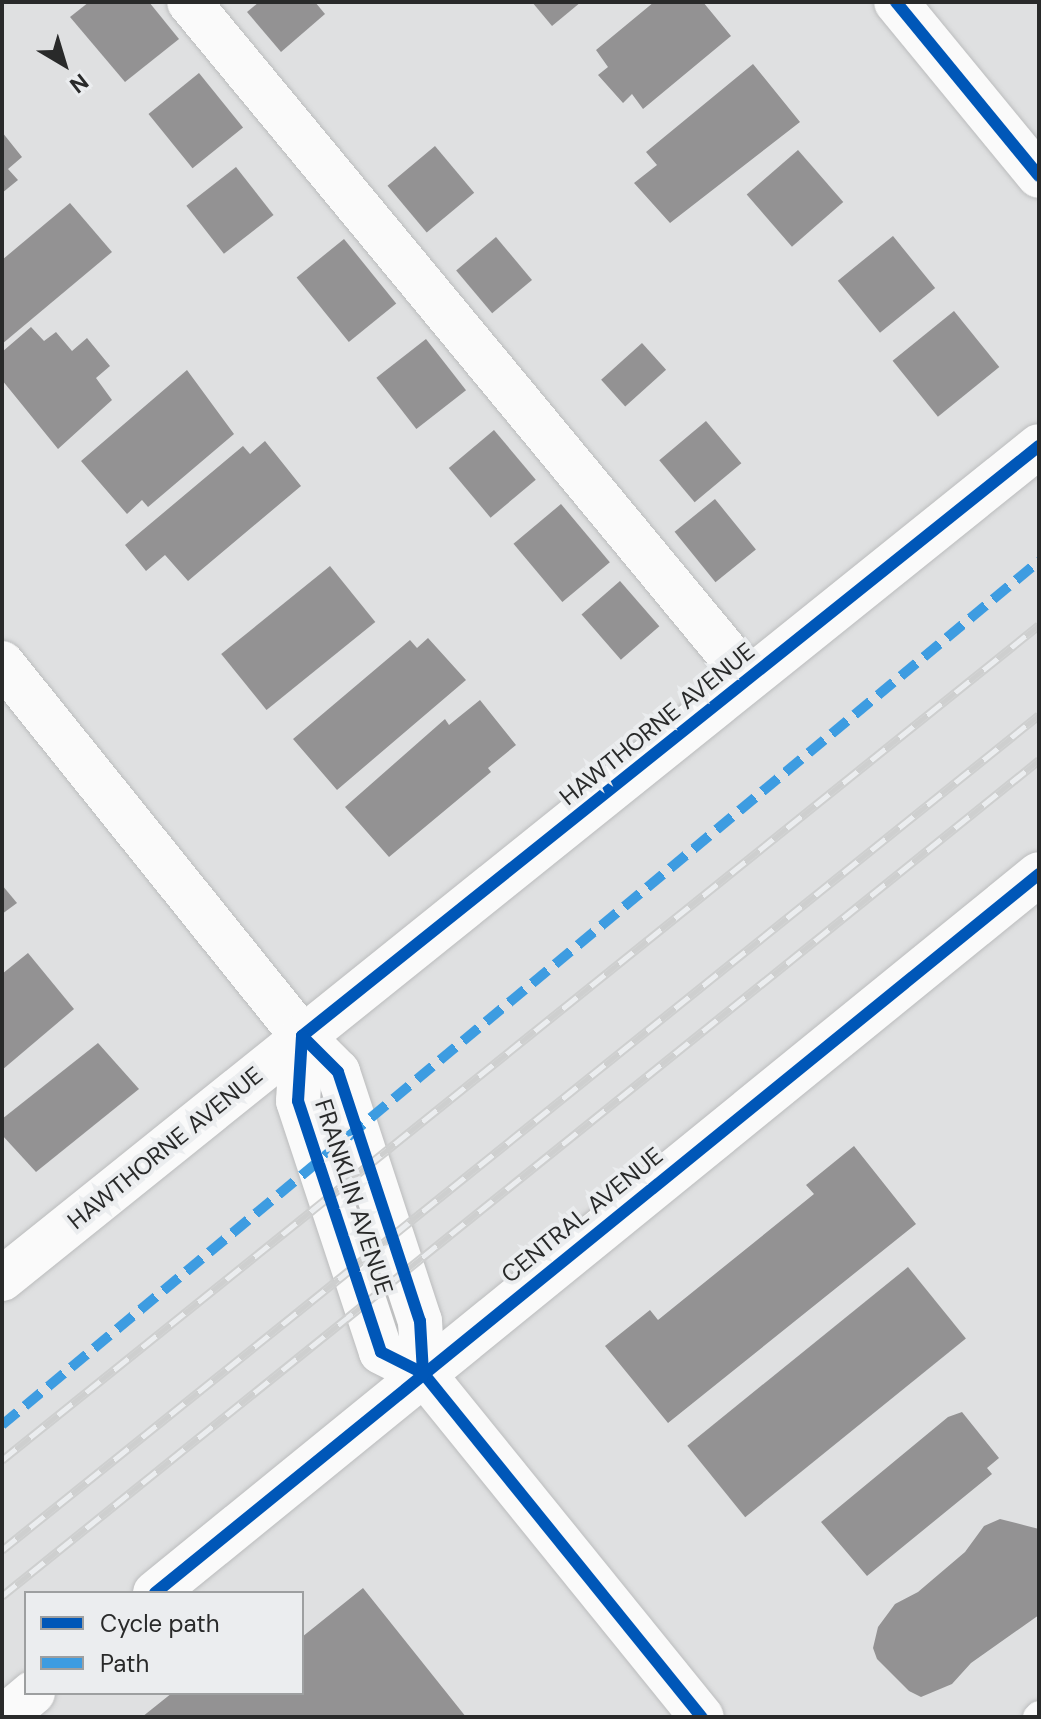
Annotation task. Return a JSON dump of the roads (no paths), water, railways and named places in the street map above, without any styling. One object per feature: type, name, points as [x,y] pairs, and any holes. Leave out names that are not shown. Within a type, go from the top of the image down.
[{"type":"street","points":[[189,2],[748,678]]},
{"type":"street","points":[[896,2],[1039,176]]},
{"type":"street","name":"HAWTHORNE AVENUE","points":[[2,1279],[1039,446]]},
{"type":"street","points":[[2,663],[302,1036]]},
{"type":"street","name":"CENTRAL AVENUE","points":[[157,1591],[1039,874]]},
{"type":"street","name":"FRANKLIN AVENUE","points":[[302,1036],[298,1101],[381,1352],[423,1373],[702,1717]]},
{"type":"street","points":[[4,1717],[31,1695]]},
{"type":"railway","points":[[2,1460],[1039,625]]},
{"type":"railway","points":[[2,1550],[1039,715]]},
{"type":"railway","points":[[2,1596],[1039,760]]}]
